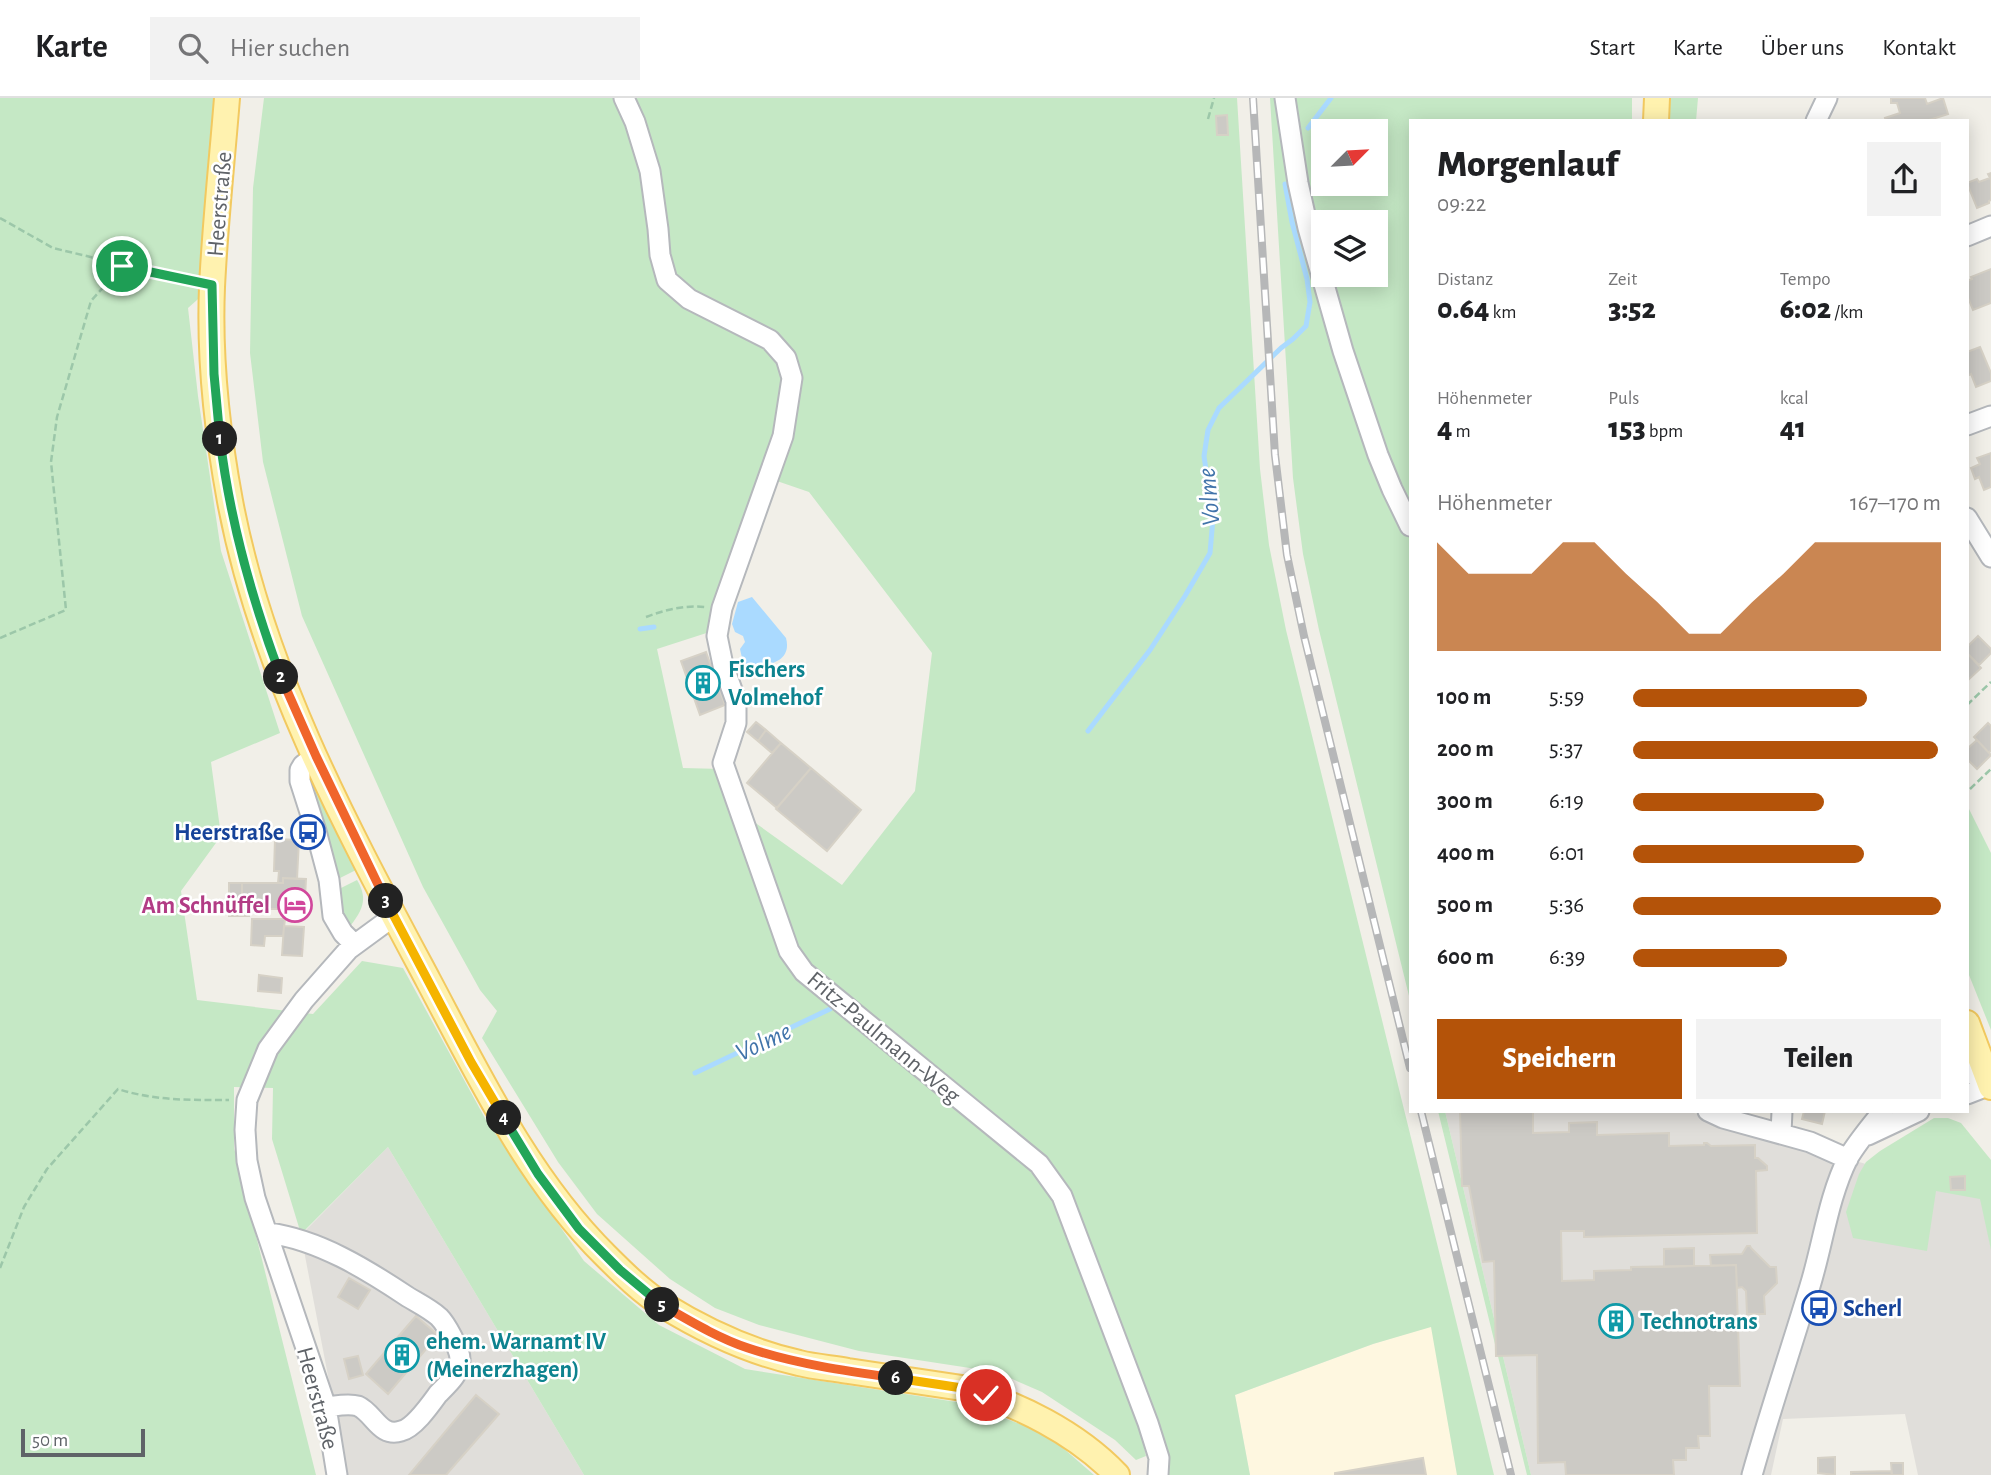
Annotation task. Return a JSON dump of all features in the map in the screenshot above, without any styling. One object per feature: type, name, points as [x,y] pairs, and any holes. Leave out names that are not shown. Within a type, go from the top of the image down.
[{"type":"main road","name":"Heerstraße","points":[[227,98],[212,285],[214,374],[220,442],[243,563],[264,633],[288,698],[394,916]]},
{"type":"main road","points":[[1656,119],[1657,98]]},
{"type":"main road","points":[[394,916],[471,1062],[538,1174],[579,1229],[620,1270],[658,1302],[705,1329],[746,1348],[799,1363],[962,1388],[986,1395],[1046,1422],[1117,1475]]},
{"type":"main road","points":[[1969,1028],[1991,1086]]},
{"type":"street","name":"Fritz-Paulmann-Weg","points":[[624,98],[635,122],[650,171],[660,255],[667,280],[689,299],[770,340],[786,358],[792,378],[783,436],[722,608],[717,636],[723,665],[736,701],[736,723],[723,763],[789,951],[804,972],[1039,1164],[1062,1196],[1148,1423],[1159,1458],[1158,1475]]},
{"type":"street","points":[[1285,98],[1308,228],[1343,351],[1382,467],[1409,524]]},
{"type":"street","points":[[1817,119],[1827,98]]},
{"type":"street","points":[[1969,235],[1991,226]]},
{"type":"street","points":[[1969,424],[1991,416]]},
{"type":"street","points":[[1969,521],[1991,557]]},
{"type":"street","points":[[316,756],[303,765],[300,781],[328,880],[333,916],[343,933],[354,944]]},
{"type":"street","name":"Heerstraße","points":[[337,1475],[326,1407],[255,1198],[247,1161],[247,1100],[268,1049],[304,1000],[354,944],[394,916]]},
{"type":"street","points":[[1969,1072],[1991,1086]]},
{"type":"street","points":[[1969,1093],[1991,1086]]},
{"type":"street","points":[[1712,1113],[1810,1142],[1848,1159]]},
{"type":"street","points":[[1781,1133],[1782,1113]]},
{"type":"street","points":[[1752,1475],[1811,1283],[1836,1188],[1848,1159],[1881,1113]]},
{"type":"street","points":[[1861,1138],[1915,1113]]},
{"type":"street","points":[[269,1233],[291,1236],[322,1248],[384,1281],[440,1318],[458,1350],[461,1362],[457,1373],[404,1431],[392,1433],[379,1426],[359,1406],[326,1407]]},
{"type":"path","points":[[1208,119],[1214,98]]},
{"type":"path","points":[[0,218],[53,248],[212,285]]},
{"type":"path","points":[[0,638],[66,610],[51,462],[57,417],[90,301],[122,266]]},
{"type":"path","points":[[646,617],[695,606],[722,608]]},
{"type":"path","points":[[1969,703],[1991,682]]},
{"type":"path","points":[[1970,789],[1991,769]]},
{"type":"path","points":[[0,1268],[24,1207],[47,1169],[118,1089],[142,1097],[247,1100]]},
{"type":"shaded area","points":[[1445,1113],[1694,1113],[1981,1198],[1991,1248],[1991,1475],[1918,1475],[1905,1414],[1783,1419],[1771,1475],[1531,1475]]},
{"type":"shaded area","points":[[388,1147],[584,1475],[347,1475],[301,1235]]},
{"type":"shaded area","points":[[1432,1326],[1457,1475],[1250,1475],[1235,1395],[1373,1344]]},
{"type":"green space","points":[[0,98],[221,98],[206,292],[188,308],[221,551],[280,733],[211,762],[221,836],[181,891],[197,1000],[313,1014],[362,961],[403,968],[486,1120],[584,1261],[659,1325],[745,1369],[963,1403],[1047,1434],[1094,1475],[584,1475],[388,1147],[301,1234],[272,1139],[273,1088],[234,1087],[234,1148],[316,1475],[0,1475]]},
{"type":"green space","points":[[264,98],[1237,98],[1260,469],[1269,545],[1286,630],[1494,1475],[1457,1475],[1431,1327],[1373,1344],[1235,1395],[1250,1475],[1167,1475],[1167,1465],[1155,1420],[1077,1215],[1061,1188],[1031,1154],[839,996],[818,975],[845,1014],[1037,1175],[1061,1207],[1078,1242],[1139,1424],[1146,1456],[1136,1460],[1115,1440],[1042,1392],[996,1372],[859,1351],[759,1325],[715,1308],[670,1279],[597,1214],[558,1162],[482,1038],[497,1011],[480,990],[423,887],[302,616],[263,462],[250,353],[253,188]],"holes":[[[774,480],[809,492],[932,653],[915,791],[842,885],[736,809],[722,769],[683,768],[657,649],[722,628]]]},
{"type":"green space","points":[[1270,98],[1279,98],[1311,212],[1311,287],[1332,287],[1396,514],[1409,537],[1409,996],[1319,630],[1303,554],[1293,478]]},
{"type":"green space","points":[[1292,98],[1632,98],[1632,119],[1409,119],[1409,510],[1385,455],[1331,287],[1388,287],[1388,210],[1311,210],[1311,217]]},
{"type":"green space","points":[[1667,98],[1698,98],[1696,119],[1666,119]]},
{"type":"green space","points":[[315,777],[358,869],[336,880],[309,785]]},
{"type":"green space","points":[[1969,809],[1991,853],[1991,1030],[1969,975]]},
{"type":"green space","points":[[357,880],[363,903],[351,925],[341,912],[337,890]]},
{"type":"green space","points":[[1438,1113],[1445,1113],[1531,1475],[1527,1475]]},
{"type":"green space","points":[[1934,1118],[1948,1118],[1961,1123],[1991,1160],[1991,1250],[1980,1199],[1936,1191],[1927,1251],[1853,1238],[1846,1212],[1866,1162]]},
{"type":"water","points":[[752,597],[786,638],[787,647],[781,659],[775,662],[744,667],[740,649],[745,642],[743,636],[735,632],[732,624],[738,602]]},
{"type":"building","points":[[1891,98],[1925,98],[1927,104],[1943,98],[1948,114],[1932,119],[1885,119],[1900,113],[1897,103],[1891,103]]},
{"type":"building","points":[[1227,115],[1228,135],[1217,135],[1216,116]]},
{"type":"building","points":[[1991,173],[1991,200],[1977,208],[1969,182],[1990,178],[1988,174]]},
{"type":"building","points":[[1991,269],[1991,303],[1973,310],[1969,300],[1971,277]]},
{"type":"building","points":[[1980,347],[1991,373],[1991,381],[1976,387],[1971,374],[1969,375],[1969,351]]},
{"type":"building","points":[[1991,453],[1991,487],[1984,490],[1979,477],[1975,479],[1971,468],[1980,464],[1977,458]]},
{"type":"building","points":[[1978,636],[1991,649],[1991,653],[1979,665],[1969,655],[1969,645]]},
{"type":"building","name":"Fischers Volmehof","points":[[706,652],[725,705],[700,715],[681,661]]},
{"type":"building","points":[[1969,655],[1981,668],[1969,679]]},
{"type":"building","points":[[756,722],[766,730],[758,741],[747,732]]},
{"type":"building","points":[[1988,723],[1991,726],[1989,753],[1974,737]]},
{"type":"building","points":[[766,730],[781,743],[772,753],[758,741]]},
{"type":"building","points":[[1977,740],[1991,755],[1977,769],[1969,761],[1969,747]]},
{"type":"building","points":[[781,743],[811,768],[777,808],[747,783]]},
{"type":"building","points":[[811,768],[861,810],[827,851],[776,809]]},
{"type":"building","points":[[275,839],[299,840],[297,879],[283,878],[283,883],[278,883],[279,871],[274,871]]},
{"type":"building","points":[[283,878],[306,879],[304,915],[281,914],[281,909],[257,909],[257,901],[242,900],[242,883],[283,883]]},
{"type":"building","points":[[229,883],[242,883],[242,900],[229,900]]},
{"type":"building","points":[[229,900],[249,900],[249,916],[229,916]]},
{"type":"building","points":[[252,919],[285,919],[283,936],[265,936],[264,946],[251,945]]},
{"type":"building","points":[[284,926],[304,927],[302,956],[282,955]]},
{"type":"building","points":[[259,975],[282,978],[281,993],[258,991]]},
{"type":"building","name":"Technotrans","points":[[1460,1113],[1533,1113],[1533,1133],[1569,1132],[1569,1123],[1597,1122],[1597,1135],[1669,1133],[1669,1146],[1704,1143],[1711,1146],[1755,1145],[1755,1158],[1767,1166],[1767,1170],[1756,1171],[1757,1233],[1584,1237],[1584,1231],[1561,1231],[1562,1281],[1594,1280],[1594,1271],[1631,1270],[1631,1267],[1736,1265],[1740,1386],[1709,1386],[1710,1436],[1698,1436],[1699,1448],[1686,1448],[1686,1460],[1673,1460],[1674,1475],[1566,1475],[1565,1462],[1538,1463],[1537,1355],[1496,1356],[1494,1261],[1483,1262],[1469,1186],[1462,1186]]},
{"type":"building","points":[[1804,1113],[1825,1113],[1822,1124],[1802,1119]]},
{"type":"building","points":[[1965,1176],[1965,1190],[1951,1190],[1950,1177]]},
{"type":"building","points":[[1747,1246],[1770,1267],[1776,1267],[1777,1283],[1764,1296],[1765,1314],[1747,1314],[1746,1291],[1742,1287],[1737,1288],[1736,1265],[1711,1266],[1710,1255],[1742,1254]]},
{"type":"building","points":[[1694,1248],[1694,1266],[1664,1267],[1664,1249]]},
{"type":"building","points":[[349,1278],[370,1290],[358,1309],[338,1297]]},
{"type":"building","name":"ehem. Warnamt IV (Meinerzhagen)","points":[[416,1316],[438,1335],[388,1394],[366,1374]]},
{"type":"building","points":[[358,1356],[363,1375],[349,1379],[344,1359]]},
{"type":"building","points":[[476,1395],[499,1414],[446,1475],[409,1475]]},
{"type":"building","points":[[1835,1457],[1835,1475],[1818,1473],[1818,1458]]},
{"type":"building","points":[[1423,1458],[1426,1475],[1335,1475],[1335,1473]]},
{"type":"building","points":[[1891,1463],[1903,1463],[1903,1475],[1892,1475]]},
{"type":"building","points":[[1891,1471],[1892,1475],[1851,1475],[1851,1472]]},
{"type":"waterway","name":"Volme","points":[[1308,128],[1331,98]]},
{"type":"waterway","name":"Volme","points":[[1088,731],[1150,650],[1210,553],[1213,518],[1204,456],[1208,430],[1219,408],[1306,326],[1310,302],[1307,279],[1285,184]]},
{"type":"waterway","name":"Volme","points":[[640,629],[654,627]]},
{"type":"waterway","name":"Volme","points":[[695,1073],[830,1009]]},
{"type":"railway","points":[[1253,98],[1275,455],[1287,555],[1304,636],[1409,1064]]},
{"type":"railway","points":[[1421,1113],[1511,1475]]},
{"type":"place","name":"Fischers Volmehof","points":[[703,683]]},
{"type":"place","name":"Heerstraße","points":[[308,832]]},
{"type":"place","name":"Am Schnüffel","points":[[295,905]]},
{"type":"place","name":"Scherl","points":[[1819,1308]]},
{"type":"place","name":"Technotrans","points":[[1616,1321]]},
{"type":"place","name":"ehem. Warnamt IV (Meinerzhagen)","points":[[402,1355]]},
{"type":"route","points":[[122,266],[212,285],[214,374],[220,442],[230,502],[243,563],[264,633],[288,698],[354,838],[471,1062],[538,1174],[579,1229],[620,1270],[658,1302],[705,1329],[746,1348],[799,1363],[962,1388],[986,1395]]}]
